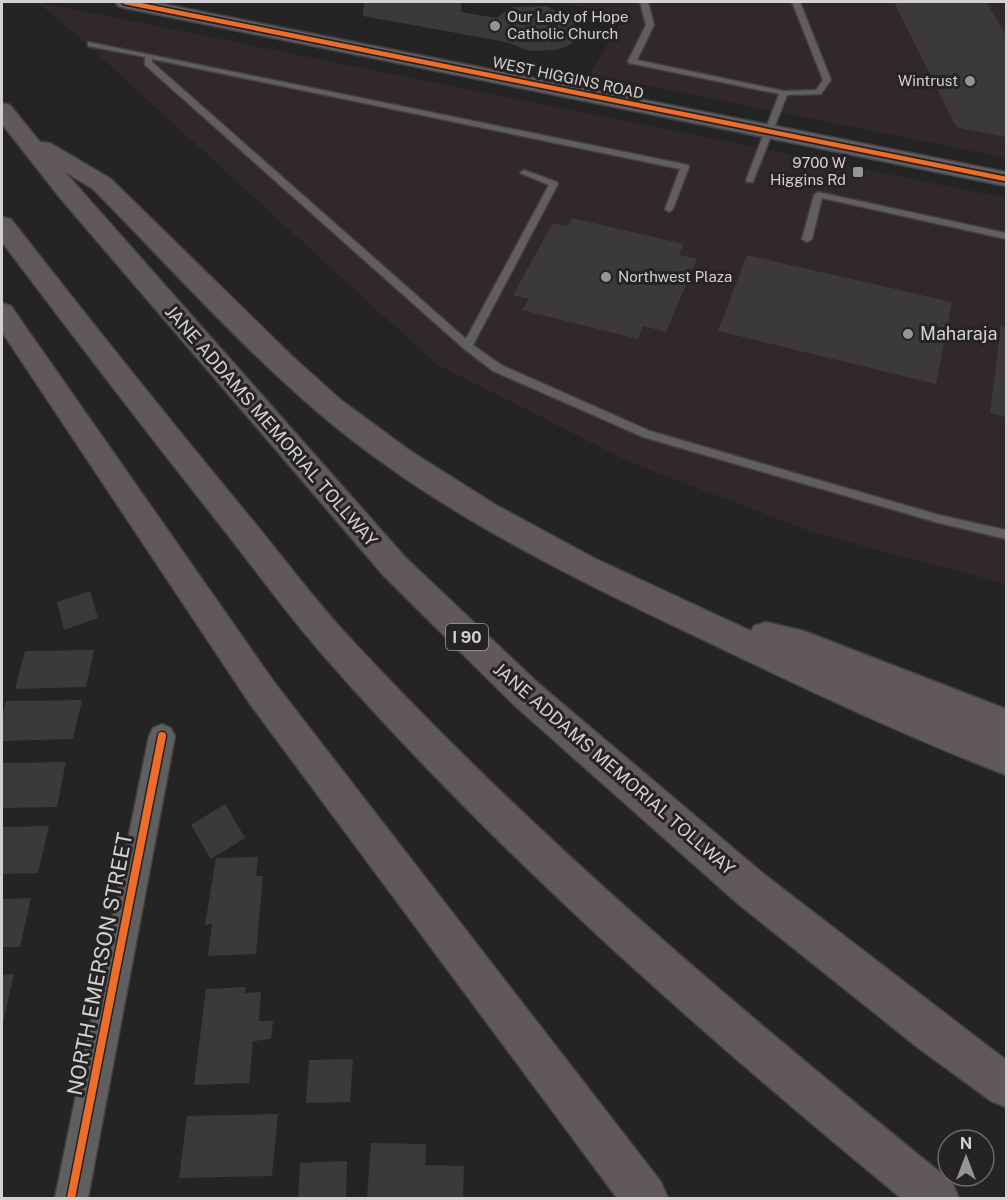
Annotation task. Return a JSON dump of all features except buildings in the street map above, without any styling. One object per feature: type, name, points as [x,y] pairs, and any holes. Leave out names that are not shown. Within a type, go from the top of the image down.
[{"type":"highway","name":"JANE ADDAMS MEMORIAL TOLLWAY","points":[[2,110],[289,448],[394,566],[526,694],[751,889],[932,1032],[1006,1086]]},
{"type":"highway","points":[[24,137],[102,184],[282,363],[331,407],[398,458],[485,514],[583,567],[672,610],[822,680],[1006,758]]},
{"type":"highway","points":[[2,225],[169,440],[326,634],[416,733],[564,879],[799,1088],[936,1198]]},
{"type":"highway","points":[[2,312],[262,693],[645,1198]]},
{"type":"highway","points":[[672,610],[804,646],[1006,725]]},
{"type":"main road","name":"WEST HIGGINS ROAD","points":[[125,2],[1006,180]]},
{"type":"street","name":"NORTH EMERSON STREET","points":[[70,1198],[162,736]]},
{"type":"lane","points":[[644,2],[650,25],[632,61],[784,93],[818,92],[827,80],[796,2]]},
{"type":"lane","points":[[92,44],[685,167],[669,209]]},
{"type":"lane","points":[[149,56],[148,63],[467,346],[497,368],[647,434],[939,519],[1006,535]]},
{"type":"lane","points":[[750,180],[784,93]]},
{"type":"lane","points":[[467,346],[554,184],[524,173]]},
{"type":"lane","points":[[807,239],[818,195],[1006,236]]},
{"type":"shaded area","points":[[37,2],[1006,198],[1006,584],[815,533],[632,463],[436,364],[80,38]]},
{"type":"shaded area","points":[[557,2],[1006,2],[1006,158],[590,74],[624,16]]},
{"type":"cycle path","points":[[125,2],[1006,179]]},
{"type":"cycle path","points":[[71,1198],[162,736]]},
{"type":"place","name":"Our Lady of Hope Catholic Church","points":[[495,26]]},
{"type":"place","name":"Wintrust","points":[[970,81]]},
{"type":"place","name":"9700 W Higgins Rd","points":[[858,172]]},
{"type":"place","name":"Northwest Plaza","points":[[606,277]]},
{"type":"place","name":"Maharaja","points":[[908,334]]}]
